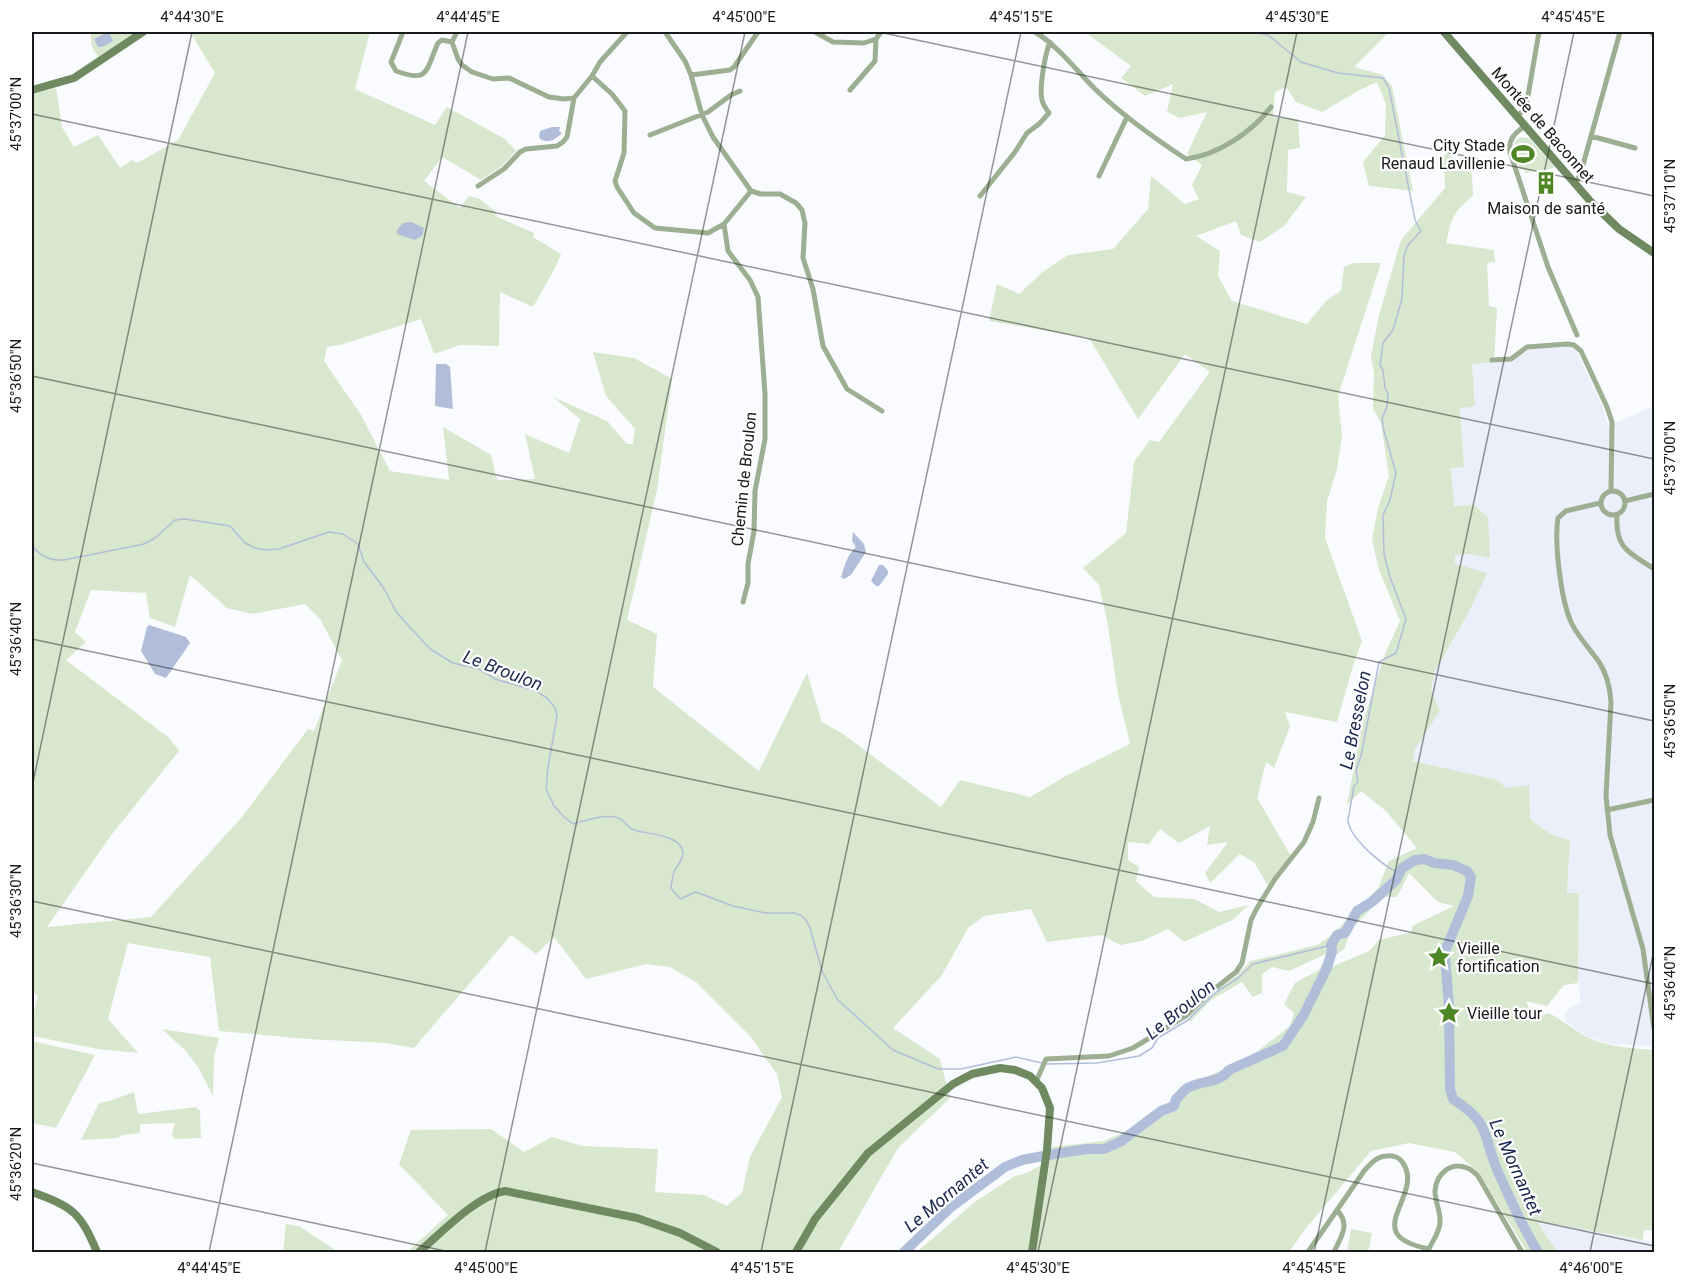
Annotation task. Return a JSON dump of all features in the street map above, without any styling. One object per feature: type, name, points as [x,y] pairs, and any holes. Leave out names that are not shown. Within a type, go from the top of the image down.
[{"type":"street","points":[[32,90],[74,78],[143,32]]},
{"type":"street","points":[[403,32],[391,62],[396,71],[413,77],[423,74],[438,43],[442,40],[452,42]]},
{"type":"street","points":[[457,32],[452,42],[458,59],[472,72],[493,79],[509,78],[549,97],[574,98]]},
{"type":"street","points":[[478,186],[504,169],[520,152],[526,149],[557,146],[563,142],[567,137],[574,98],[600,62],[627,32]]},
{"type":"street","points":[[665,32],[685,61],[702,115],[724,154],[751,191],[761,194],[780,194],[796,203],[802,210],[805,223],[803,258],[813,289],[823,346],[848,389],[882,411]]},
{"type":"street","points":[[691,75],[730,70],[758,32]]},
{"type":"street","points":[[815,32],[833,42],[864,43],[876,39]]},
{"type":"street","points":[[850,90],[875,60],[876,39],[881,32]]},
{"type":"street","points":[[1035,32],[1050,42],[1127,117],[1186,159],[1207,154],[1239,137],[1263,117],[1271,107]]},
{"type":"street","name":"Montée de Baconnet","points":[[1444,32],[1567,172],[1575,185],[1608,220],[1654,253]]},
{"type":"street","points":[[1517,117],[1526,107],[1539,32]]},
{"type":"street","points":[[1575,185],[1620,32]]},
{"type":"street","points":[[1651,32],[1654,36]]},
{"type":"street","points":[[980,196],[1027,133],[1049,114],[1042,100],[1043,70],[1050,42]]},
{"type":"street","points":[[592,76],[612,94],[625,111],[624,153],[615,181],[634,213],[659,230],[708,233],[724,224],[751,191]]},
{"type":"street","points":[[650,135],[702,115],[740,91]]},
{"type":"street","points":[[1099,176],[1127,117]]},
{"type":"street","points":[[1525,126],[1510,140],[1510,152],[1548,267],[1577,335]]},
{"type":"street","points":[[1591,136],[1635,148]]},
{"type":"street","name":"Chemin de Broulon","points":[[724,224],[728,251],[750,280],[758,297],[765,394],[765,440],[755,491],[754,531],[748,564],[748,584],[743,602]]},
{"type":"street","points":[[1492,360],[1511,358],[1527,348],[1537,346],[1567,344],[1574,345],[1581,351],[1604,399],[1612,422],[1611,490]]},
{"type":"street","points":[[1611,490],[1621,494],[1625,501],[1624,509],[1617,515],[1617,536],[1622,544],[1654,569]]},
{"type":"street","points":[[1611,490],[1602,496],[1600,503],[1606,513],[1617,515]]},
{"type":"street","points":[[1625,501],[1654,494]]},
{"type":"street","points":[[1600,503],[1566,511],[1558,518],[1561,582],[1566,610],[1572,626],[1599,662],[1610,688],[1607,810],[1610,835],[1643,950],[1654,1029]]},
{"type":"street","points":[[1036,1082],[1046,1059],[1109,1056],[1133,1048],[1187,1015],[1209,993],[1236,972],[1242,963],[1251,920],[1266,891],[1304,842],[1313,822],[1319,798]]},
{"type":"street","points":[[1607,810],[1654,800]]},
{"type":"street","points":[[796,1252],[815,1219],[868,1153],[953,1084],[972,1074],[1000,1068],[1022,1072],[1036,1082],[1045,1093],[1050,1108],[1047,1150],[1032,1252]]},
{"type":"street","points":[[1308,1252],[1373,1161],[1381,1156],[1391,1155],[1401,1160],[1407,1170],[1408,1185],[1396,1220],[1395,1231],[1401,1239],[1429,1251],[1439,1231],[1441,1220],[1435,1191],[1437,1181],[1443,1171],[1453,1165],[1467,1168],[1478,1176],[1522,1252]]},
{"type":"street","points":[[419,1252],[480,1202],[505,1191],[638,1218],[680,1233],[717,1252]]},
{"type":"street","points":[[32,1192],[74,1211],[85,1225],[97,1252]]},
{"type":"street","points":[[1334,1252],[1346,1225],[1344,1217],[1337,1210]]},
{"type":"shaded area","points":[[1567,345],[1575,348],[1603,407],[1608,426],[1654,406],[1654,1050],[1651,1050],[1651,1046],[1610,1044],[1586,1036],[1565,1021],[1566,1010],[1581,1002],[1578,983],[1579,894],[1567,893],[1570,840],[1553,836],[1541,829],[1497,780],[1413,761],[1415,749],[1440,711],[1431,690],[1435,671],[1469,612],[1486,573],[1454,564],[1455,554],[1490,558],[1475,505],[1453,506],[1451,468],[1464,466],[1460,408],[1475,405],[1472,363],[1513,360],[1529,350]]},
{"type":"shaded area","points":[[1537,1221],[1654,1242],[1654,1252],[1557,1252]]},
{"type":"green space","points":[[90,32],[137,32],[99,58],[92,47]]},
{"type":"green space","points":[[190,32],[370,32],[355,89],[435,125],[447,107],[505,139],[516,151],[501,167],[481,180],[442,157],[424,181],[460,208],[469,196],[480,199],[496,212],[495,216],[534,233],[533,237],[561,254],[533,307],[500,292],[499,346],[460,345],[434,354],[421,319],[327,347],[324,361],[361,415],[390,471],[449,480],[443,427],[491,455],[497,480],[535,479],[525,434],[569,453],[580,419],[553,397],[607,421],[627,444],[633,444],[635,429],[606,396],[593,352],[634,358],[672,379],[657,490],[627,620],[657,634],[653,687],[759,771],[807,673],[822,722],[843,734],[941,807],[960,780],[1030,797],[1130,744],[1118,694],[1107,620],[1099,585],[1083,568],[1126,533],[1134,462],[1150,440],[1159,442],[1210,372],[1185,354],[1138,419],[1089,338],[989,321],[997,284],[1019,294],[1044,271],[1068,255],[1113,249],[1148,209],[1151,176],[1185,204],[1199,199],[1192,185],[1202,165],[1187,154],[1207,112],[1180,118],[1167,112],[1173,84],[1145,96],[1121,78],[1131,66],[1085,32],[1389,32],[1354,67],[1383,75],[1392,86],[1413,191],[1369,186],[1363,162],[1385,135],[1386,104],[1377,82],[1322,112],[1296,102],[1286,87],[1275,92],[1273,117],[1298,119],[1300,148],[1288,150],[1287,192],[1306,197],[1284,226],[1260,242],[1241,235],[1236,221],[1196,236],[1220,251],[1218,276],[1232,301],[1307,324],[1327,300],[1341,291],[1344,267],[1354,263],[1381,263],[1338,396],[1342,435],[1337,469],[1327,501],[1325,538],[1362,641],[1337,722],[1285,712],[1290,726],[1274,768],[1266,762],[1257,798],[1291,856],[1268,886],[1254,862],[1240,854],[1210,883],[1205,873],[1228,842],[1207,845],[1210,826],[1179,843],[1160,829],[1149,844],[1128,842],[1128,860],[1139,867],[1136,881],[1154,897],[1194,899],[1219,912],[1248,905],[1234,919],[1184,942],[1168,929],[1142,941],[1120,945],[1102,935],[1047,942],[1031,909],[984,916],[968,928],[942,975],[893,1028],[940,1059],[950,1098],[898,1148],[838,1252],[407,1252],[448,1215],[399,1164],[411,1130],[491,1129],[524,1152],[552,1137],[582,1146],[658,1149],[655,1192],[704,1195],[727,1206],[742,1193],[750,1157],[782,1097],[777,1074],[750,1036],[696,982],[670,967],[646,964],[586,979],[554,937],[536,954],[511,935],[414,1048],[385,1043],[219,1031],[210,957],[128,943],[108,1019],[138,1053],[98,1049],[32,1036],[32,1019],[38,995],[32,993],[32,94],[56,88],[62,127],[74,147],[98,135],[120,168],[132,160],[137,163],[178,140],[215,73]],"holes":[[[190,575],[227,608],[253,614],[305,604],[320,619],[342,660],[314,731],[308,729],[242,817],[151,917],[47,927],[112,834],[179,751],[168,737],[66,660],[86,642],[75,632],[91,590],[146,593],[150,618],[175,627]]]},
{"type":"green space","points":[[1520,137],[1529,138],[1555,167],[1538,173],[1535,170],[1525,173],[1524,169],[1520,170],[1515,157],[1514,144]]},
{"type":"green space","points":[[1448,152],[1456,165],[1468,165],[1472,174],[1473,196],[1454,216],[1446,243],[1494,250],[1495,262],[1487,263],[1489,306],[1497,308],[1494,362],[1472,364],[1475,406],[1460,408],[1464,467],[1451,468],[1454,506],[1475,505],[1488,518],[1490,558],[1469,554],[1455,555],[1455,564],[1487,573],[1469,612],[1435,671],[1431,690],[1440,711],[1415,749],[1413,761],[1497,780],[1506,788],[1529,785],[1530,818],[1548,832],[1570,840],[1567,893],[1579,893],[1578,983],[1564,985],[1547,1006],[1526,1001],[1530,1010],[1537,1017],[1549,1013],[1593,1040],[1654,1050],[1654,1231],[1644,1230],[1643,1240],[1537,1221],[1557,1252],[1527,1252],[1479,1173],[1455,1152],[1409,1143],[1371,1151],[1306,1228],[1289,1252],[1036,1252],[1052,1147],[1104,1141],[1131,1129],[1168,1104],[1186,1086],[1238,1063],[1258,1051],[1290,1026],[1294,1013],[1284,1004],[1295,983],[1319,970],[1328,953],[1289,971],[1272,967],[1262,974],[1262,993],[1253,997],[1242,982],[1211,1000],[1190,1022],[1187,1020],[1211,994],[1235,977],[1251,961],[1317,945],[1331,936],[1378,888],[1389,861],[1417,848],[1386,811],[1361,791],[1347,805],[1361,728],[1384,656],[1400,621],[1379,570],[1372,540],[1378,508],[1389,476],[1381,423],[1373,409],[1374,373],[1371,357],[1379,315],[1401,240],[1445,188],[1444,156]],"holes":[[[1409,873],[1438,902],[1454,906],[1412,926],[1412,932],[1379,940],[1369,951],[1331,967],[1334,957],[1345,948],[1350,930],[1383,897],[1397,897]]]},
{"type":"green space","points":[[162,1029],[219,1038],[214,1057],[213,1096],[198,1067],[185,1050]]},
{"type":"green space","points":[[32,1041],[95,1055],[56,1128],[32,1123]]},
{"type":"green space","points":[[134,1092],[138,1114],[196,1107],[200,1111],[201,1138],[174,1139],[172,1134],[175,1123],[140,1124],[140,1133],[117,1138],[81,1140],[99,1103]]},
{"type":"green space","points":[[1041,1165],[1029,1252],[917,1252],[976,1201],[1015,1176],[1027,1173]]},
{"type":"green space","points":[[286,1224],[299,1226],[338,1252],[283,1252]]},
{"type":"green space","points":[[1351,1229],[1372,1233],[1368,1252],[1347,1252]]},
{"type":"water","points":[[109,32],[113,41],[98,47],[94,39]]},
{"type":"water","points":[[560,127],[559,131],[562,133],[549,141],[539,138],[540,131]]},
{"type":"water","points":[[411,222],[424,228],[422,236],[415,240],[397,234],[397,230],[403,223]]},
{"type":"water","points":[[436,364],[446,364],[450,367],[453,409],[435,406]]},
{"type":"water","points":[[853,532],[864,544],[866,552],[851,575],[844,579],[841,577],[845,564],[856,547],[852,541]]},
{"type":"water","points":[[879,565],[883,565],[888,574],[879,586],[876,586],[871,581]]},
{"type":"water","points":[[149,625],[186,637],[190,643],[166,678],[155,674],[141,651]]},
{"type":"waterway","name":"Le Bresselon","points":[[1254,32],[1268,35],[1301,62],[1338,73],[1383,78],[1389,88],[1415,220],[1421,231],[1408,245],[1404,256],[1402,299],[1393,330],[1383,343],[1380,365],[1388,394],[1387,406],[1382,419],[1396,473],[1390,500],[1383,515],[1384,554],[1406,619],[1396,653],[1379,662],[1361,756],[1356,770],[1358,782],[1354,786],[1348,820],[1360,843],[1376,858],[1399,873]]},
{"type":"waterway","name":"Le Broulon","points":[[32,545],[38,553],[46,557],[64,560],[144,544],[155,538],[175,520],[185,519],[230,526],[245,543],[265,550],[279,549],[329,532],[343,534],[358,544],[364,562],[383,587],[397,613],[430,649],[453,663],[479,669],[495,679],[536,691],[547,698],[555,708],[557,716],[546,789],[554,806],[564,817],[573,824],[599,817],[615,817],[634,830],[670,838],[676,842],[681,847],[683,855],[674,872],[671,888],[680,899],[696,892],[733,906],[765,913],[800,915],[810,928],[822,971],[837,999],[893,1050],[938,1069],[961,1069],[1016,1057],[1046,1064],[1097,1063],[1139,1056],[1152,1048],[1158,1038],[1188,1020],[1215,993],[1238,978],[1253,964],[1331,945]]},
{"type":"waterway","name":"Le Mornantet","points":[[904,1252],[951,1207],[1005,1167],[1022,1160],[1054,1154],[1104,1149],[1120,1142],[1161,1111],[1174,1106],[1176,1099],[1191,1086],[1220,1078],[1229,1070],[1283,1046],[1303,1016],[1327,968],[1332,951],[1331,945],[1337,935],[1345,933],[1357,911],[1373,901],[1396,880],[1402,868],[1415,860],[1425,859],[1434,863],[1453,865],[1467,871],[1471,877],[1468,896],[1445,956],[1449,1007],[1450,1089],[1453,1099],[1480,1123],[1503,1182],[1538,1252]]},
{"type":"place","name":"City Stade Renaud Lavillenie","points":[[1523,154]]},
{"type":"place","name":"Maison de santé","points":[[1546,183]]},
{"type":"place","name":"Vieille fortification","points":[[1439,957]]},
{"type":"place","name":"Vieille tour","points":[[1449,1013]]}]
